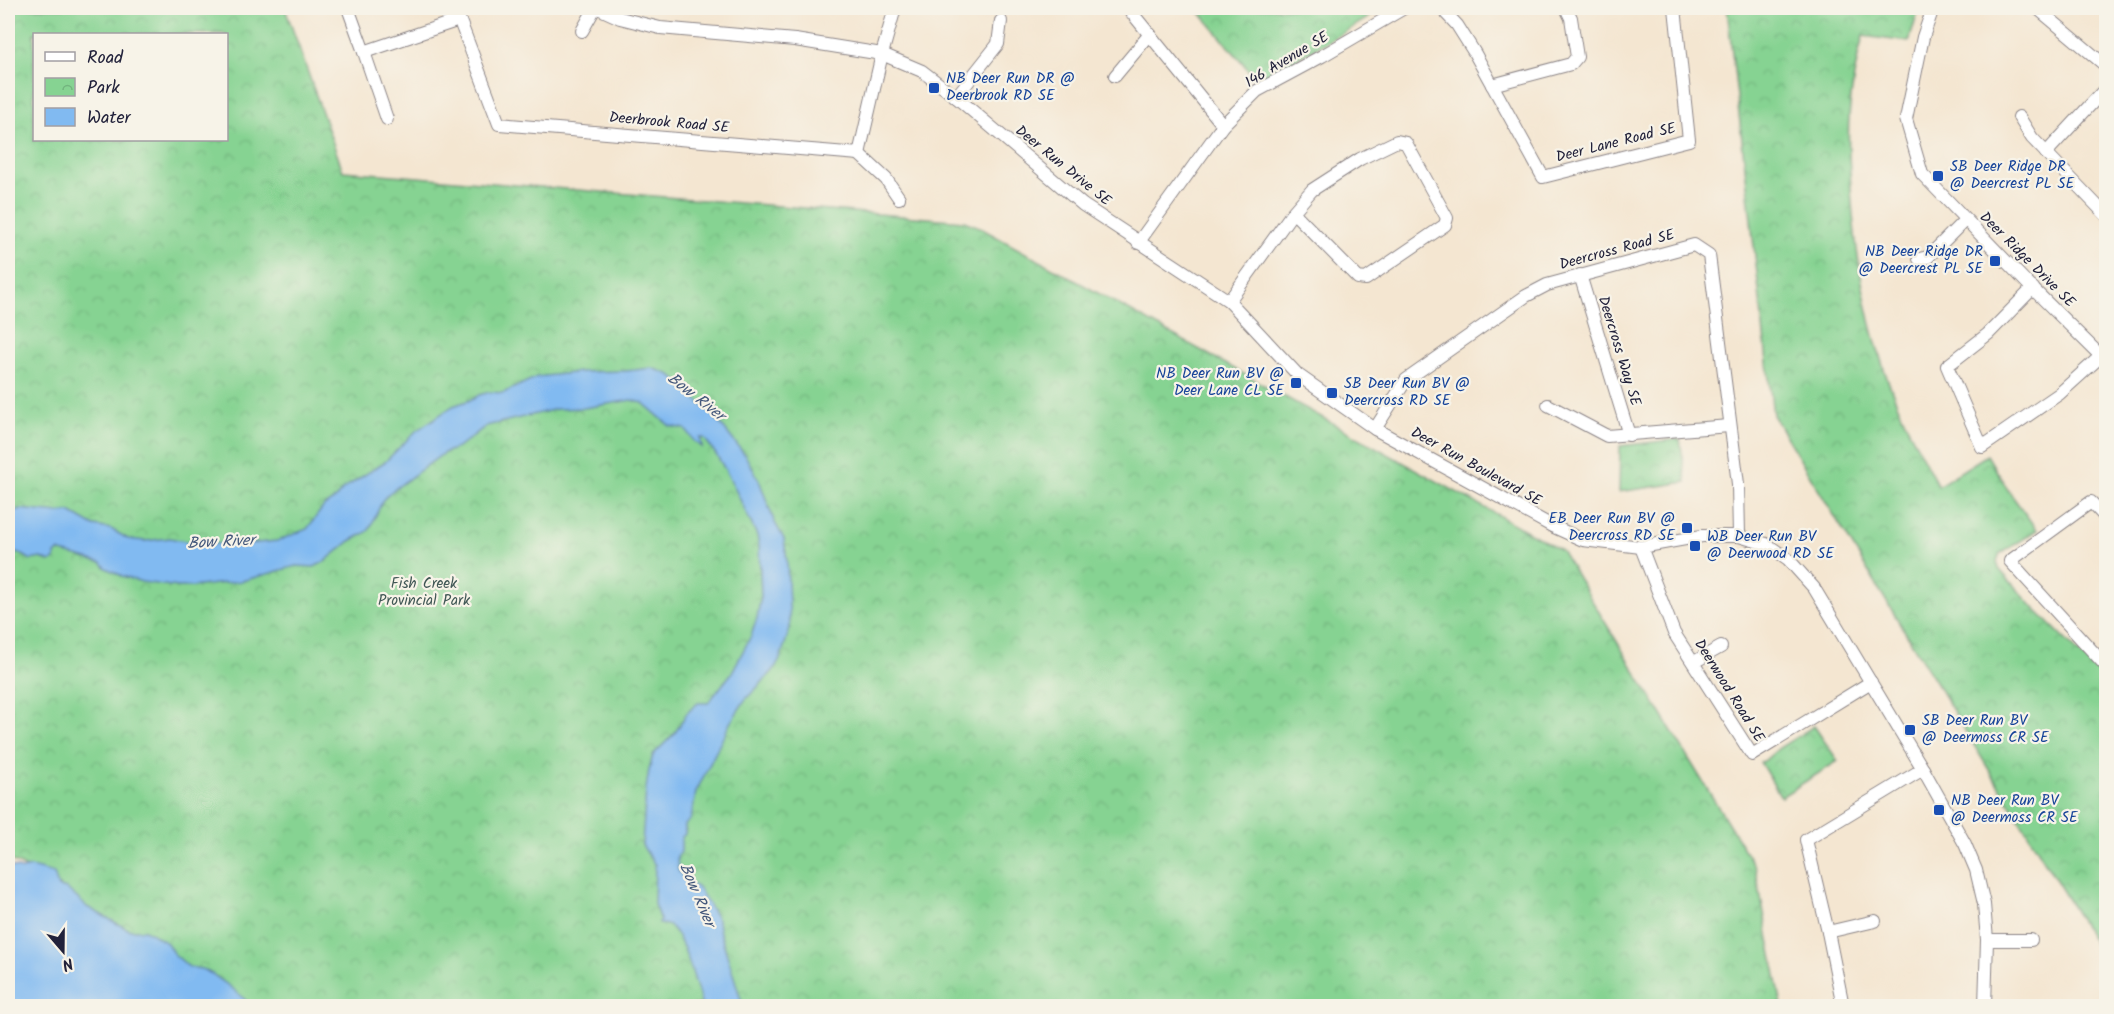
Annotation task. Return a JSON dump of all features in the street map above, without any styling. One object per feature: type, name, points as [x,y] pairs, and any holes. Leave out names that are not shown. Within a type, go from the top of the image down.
[{"type":"street","points":[[348,8],[387,119]]},
{"type":"street","points":[[582,31],[597,8]]},
{"type":"street","name":"Deer Run Drive SE","points":[[597,8],[620,18],[660,28],[795,40],[882,54],[922,71],[957,97],[1083,205],[1138,243]]},
{"type":"street","points":[[895,8],[859,153],[886,179],[899,198]]},
{"type":"street","points":[[1128,8],[1223,125]]},
{"type":"street","name":"146 Avenue SE","points":[[1138,243],[1223,125],[1257,91],[1404,8]]},
{"type":"street","name":"Deer Lane Road SE","points":[[1441,8],[1457,25],[1543,177],[1689,140],[1675,8]]},
{"type":"street","points":[[1492,85],[1571,64],[1577,57],[1571,18],[1566,8]]},
{"type":"street","name":"Deer Ridge Drive SE","points":[[1933,8],[1923,37],[1906,119],[1922,174],[2104,358]]},
{"type":"street","points":[[2044,10],[2106,66]]},
{"type":"street","points":[[364,52],[457,14]]},
{"type":"street","name":"Deerbrook Road SE","points":[[457,14],[499,124],[859,153]]},
{"type":"street","points":[[957,97],[998,44],[1001,21]]},
{"type":"street","points":[[1114,76],[1150,34]]},
{"type":"street","points":[[2046,153],[2106,88]]},
{"type":"street","points":[[2019,117],[2031,138],[2106,215]]},
{"type":"street","points":[[1229,301],[1293,212],[1312,190],[1360,159],[1397,141],[1406,143],[1447,218],[1445,225],[1366,279],[1358,278],[1293,212]]},
{"type":"street","points":[[1919,259],[1928,256],[1965,220]]},
{"type":"street","name":"Deer Run Boulevard SE","points":[[1138,243],[1229,301],[1298,375],[1375,429],[1552,526],[1583,540],[1641,547],[1702,536],[1739,536],[1766,544],[1788,559],[1814,588],[1923,769],[1965,844],[1976,870],[1984,904],[1987,940],[1985,1006]]},
{"type":"street","name":"Deercross Road SE","points":[[1375,429],[1406,380],[1526,296],[1547,285],[1694,245],[1709,255],[1738,483],[1739,536]]},
{"type":"street","name":"Deercross Way SE","points":[[1580,275],[1629,435]]},
{"type":"street","points":[[2033,288],[1988,334],[1947,366],[1982,447],[2059,394],[2104,358]]},
{"type":"street","points":[[1548,405],[1607,436],[1729,426]]},
{"type":"street","points":[[2106,518],[2091,502],[2010,561],[2106,666]]},
{"type":"street","name":"Deerwood Road SE","points":[[1641,547],[1674,633],[1752,755],[1871,682]]},
{"type":"street","points":[[1694,663],[1721,647]]},
{"type":"street","points":[[1843,1006],[1806,840],[1923,769]]},
{"type":"street","points":[[1828,932],[1875,921]]},
{"type":"street","points":[[1987,940],[2031,940]]},
{"type":"green space","name":"Fish Creek Provincial Park","points":[[8,8],[285,8],[343,171],[964,221],[977,226],[1561,550],[1755,867],[1782,1006],[175,1006],[61,887],[8,859]]},
{"type":"green space","points":[[1196,8],[1383,8],[1258,81]]},
{"type":"green space","points":[[1727,8],[1919,8],[1909,42],[1863,36],[1858,56],[1851,96],[1848,135],[1851,190],[1861,279],[1876,344],[1888,381],[1915,442],[1938,486],[1987,455],[2010,493],[2037,530],[1999,555],[1997,561],[1999,569],[2033,607],[2106,680],[2106,962],[1773,415]]},
{"type":"green space","points":[[1680,439],[1686,482],[1619,492],[1620,446]]},
{"type":"green space","points":[[1814,726],[1838,761],[1781,797],[1760,762]]},
{"type":"water","name":"Bow River","points":[[652,368],[671,375],[714,416],[745,455],[759,480],[774,521],[784,539],[790,628],[780,659],[773,671],[745,700],[730,723],[696,792],[691,819],[685,825],[685,834],[681,838],[681,852],[677,856],[678,870],[686,881],[701,892],[718,920],[743,1006],[702,1006],[680,940],[669,926],[659,924],[660,920],[654,904],[655,865],[642,845],[646,789],[653,755],[675,733],[687,713],[698,703],[708,703],[731,674],[751,636],[761,596],[757,535],[727,473],[704,438],[700,438],[702,447],[685,429],[670,426],[643,403],[631,400],[584,408],[557,409],[486,426],[459,447],[444,453],[388,494],[369,530],[350,541],[324,562],[314,567],[296,566],[242,581],[178,587],[142,582],[122,576],[106,568],[102,563],[58,551],[55,559],[50,562],[41,558],[31,560],[8,551],[8,513],[20,509],[70,512],[94,526],[111,529],[128,539],[145,541],[170,538],[189,542],[237,545],[277,541],[307,529],[324,506],[335,499],[343,489],[386,461],[416,431],[453,406],[490,392],[503,393],[537,377]]},
{"type":"water","points":[[8,866],[22,869],[31,867],[54,873],[58,887],[67,889],[87,907],[130,930],[145,930],[154,935],[167,943],[173,953],[189,967],[202,969],[212,974],[252,1006],[8,1006]]},
{"type":"place","name":"NB Deer Run DR @ Deerbrook RD SE","points":[[934,88]]},
{"type":"place","name":"SB Deer Ridge DR @ Deercrest PL SE","points":[[1938,176]]},
{"type":"place","name":"NB Deer Ridge DR @ Deercrest PL SE","points":[[1995,261]]},
{"type":"place","name":"NB Deer Run BV @ Deer Lane CL SE","points":[[1296,383]]},
{"type":"place","name":"SB Deer Run BV @ Deercross RD SE","points":[[1332,393]]},
{"type":"place","name":"EB Deer Run BV @ Deercross RD SE","points":[[1687,528]]},
{"type":"place","name":"WB Deer Run BV @ Deerwood RD SE","points":[[1695,546]]},
{"type":"place","name":"SB Deer Run BV @ Deermoss CR SE","points":[[1910,730]]},
{"type":"place","name":"NB Deer Run BV @ Deermoss CR SE","points":[[1939,810]]}]
